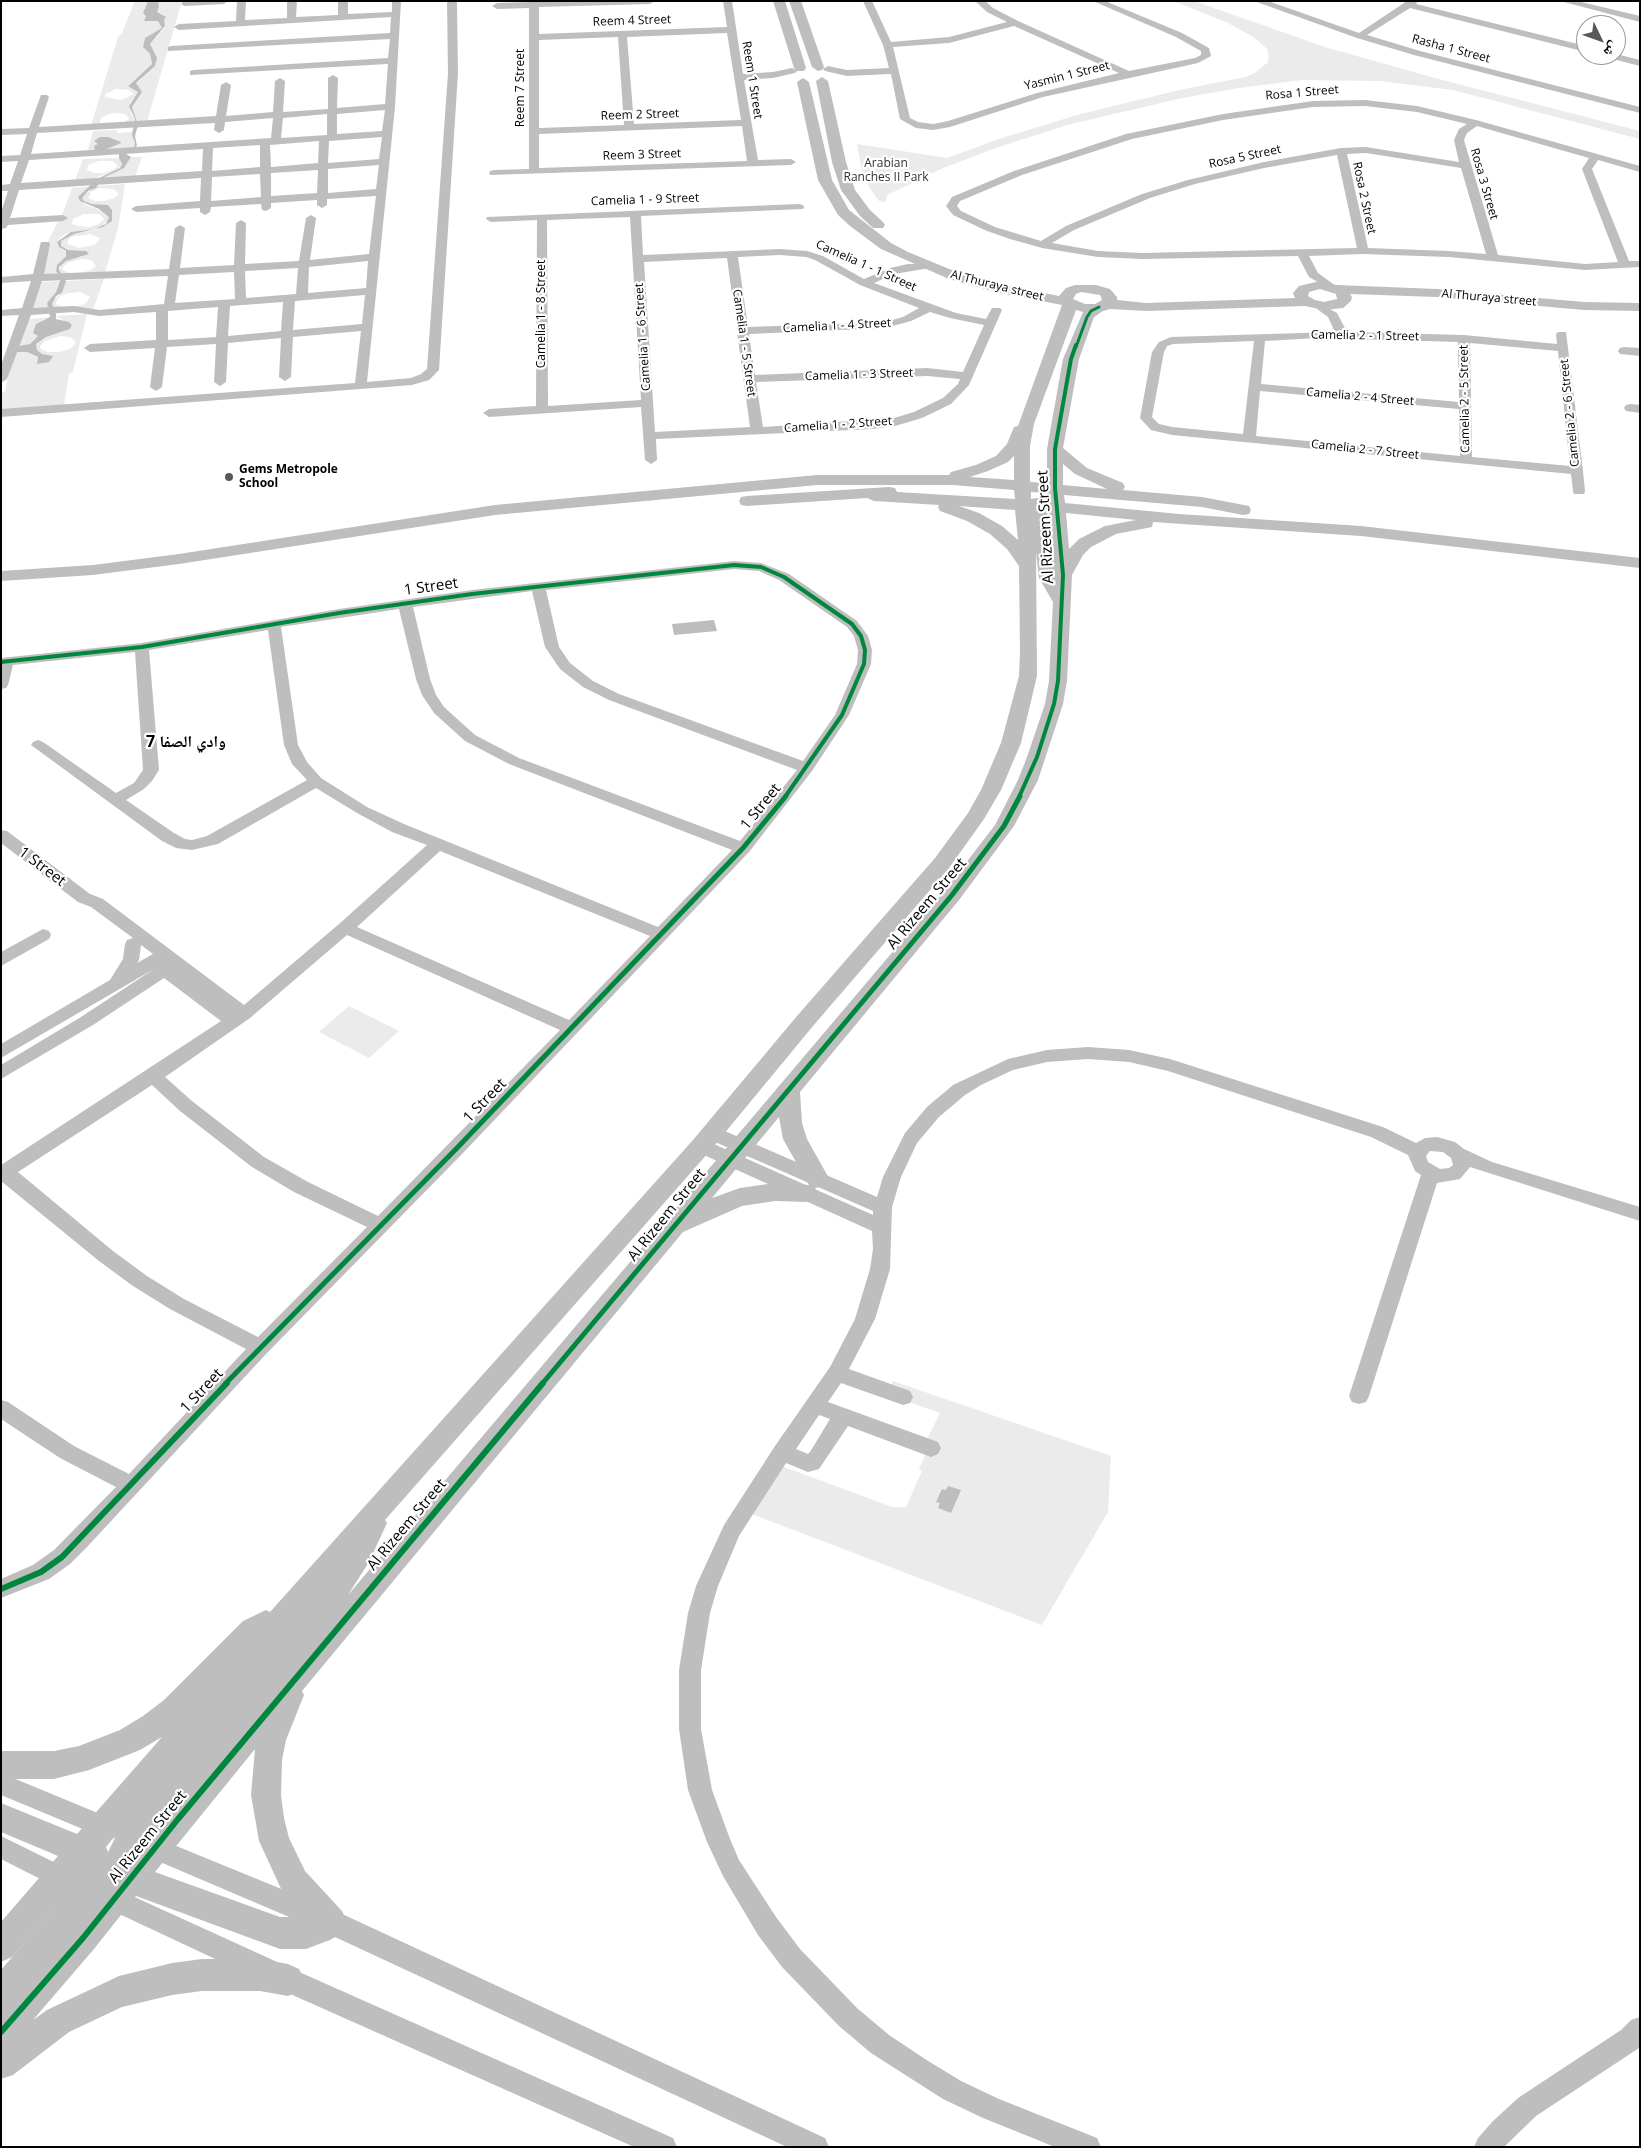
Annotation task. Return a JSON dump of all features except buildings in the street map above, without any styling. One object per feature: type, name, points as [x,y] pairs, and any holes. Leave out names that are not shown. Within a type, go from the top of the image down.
[{"type":"street","points":[[185,3],[224,1]]},
{"type":"street","points":[[231,47],[242,1]]},
{"type":"street","points":[[285,44],[292,1]]},
{"type":"street","points":[[322,200],[323,166],[332,111],[335,45],[343,1]]},
{"type":"street","points":[[361,386],[390,107],[397,1]]},
{"type":"street","points":[[1,413],[412,381],[425,377],[433,370],[452,73],[452,1]]},
{"type":"street","points":[[497,6],[650,1]]},
{"type":"street","name":"Reem 1 Street","points":[[727,1],[753,163]]},
{"type":"street","name":"Al Thuraya street","points":[[779,1],[825,180],[835,201],[843,212],[886,246],[926,266],[971,282],[1069,299]]},
{"type":"street","name":"Al Thuraya street","points":[[795,1],[824,74],[839,162],[848,190],[865,213],[878,225],[908,244],[962,268],[1030,285],[1069,299]]},
{"type":"street","name":"Yasmin 1 Street","points":[[867,1],[888,45],[905,119],[916,125],[942,126],[1040,95],[1198,60],[1206,56],[1206,50],[1169,30],[1097,1]]},
{"type":"street","points":[[979,1],[990,10],[1015,23],[1128,74]]},
{"type":"street","name":"Rasha 1 Street","points":[[1258,1],[1360,36],[1475,68],[1640,110]]},
{"type":"street","points":[[1276,8],[1286,1]]},
{"type":"street","points":[[1564,1],[1640,19]]},
{"type":"street","points":[[1360,36],[1412,3],[1576,46]]},
{"type":"street","name":"Reem 7 Street","points":[[534,5],[534,172]]},
{"type":"street","points":[[194,73],[231,47],[285,44],[335,45],[396,14]]},
{"type":"street","points":[[888,45],[948,40],[1015,23]]},
{"type":"street","points":[[178,27],[231,47],[285,44],[335,45],[393,61]]},
{"type":"street","name":"Reem 4 Street","points":[[534,37],[732,30]]},
{"type":"street","points":[[622,34],[629,128]]},
{"type":"street","points":[[172,49],[285,44],[335,45],[395,36]]},
{"type":"street","points":[[1626,60],[1640,63]]},
{"type":"street","points":[[739,76],[895,71]]},
{"type":"street","points":[[266,204],[265,170],[270,142],[278,115],[280,81]]},
{"type":"street","points":[[205,208],[207,174],[221,119],[226,85]]},
{"type":"street","points":[[44,97],[2,223],[63,218]]},
{"type":"street","name":"Rosa 1 Street","points":[[1640,169],[1476,123],[1417,110],[1365,104],[1313,104],[1269,109],[1130,136],[1044,163],[971,193],[962,200],[959,206],[971,219],[999,232],[1042,245],[1072,251],[1130,256],[1363,251],[1427,253],[1571,266],[1626,266],[1640,264]]},
{"type":"street","points":[[1,132],[136,125],[390,107]]},
{"type":"street","name":"Reem 2 Street","points":[[534,131],[746,123]]},
{"type":"street","name":"Rosa 3 Street","points":[[1476,123],[1463,131],[1459,140],[1493,258]]},
{"type":"street","points":[[1,159],[387,134]]},
{"type":"street","name":"Rosa 5 Street","points":[[1042,245],[1070,228],[1107,211],[1192,182],[1264,165],[1341,151],[1380,152],[1465,166]]},
{"type":"street","name":"Rosa 2 Street","points":[[1341,151],[1363,251]]},
{"type":"street","points":[[1596,157],[1588,162],[1587,169],[1626,266]]},
{"type":"street","points":[[1,188],[384,162]]},
{"type":"street","name":"Reem 3 Street","points":[[494,173],[791,162]]},
{"type":"street","points":[[136,209],[205,208],[266,204],[322,200],[381,192]]},
{"type":"street","name":"Camelia 1 - 9 Street","points":[[491,219],[799,207]]},
{"type":"street","name":"Camelia 1 - 6 Street","points":[[635,214],[651,460]]},
{"type":"street","name":"Camelia 1 - 8 Street","points":[[542,217],[542,410]]},
{"type":"street","points":[[302,295],[304,264],[311,218]]},
{"type":"street","points":[[240,301],[241,223]]},
{"type":"street","points":[[156,387],[166,308],[175,271],[180,228]]},
{"type":"street","points":[[1,379],[20,349],[27,311],[38,277],[44,244]]},
{"type":"street","points":[[1301,251],[1310,292]]},
{"type":"street","name":"Camelia 1 - 1 Street","points":[[638,259],[780,252],[807,254],[819,258],[864,282],[928,308],[990,324]]},
{"type":"street","name":"Camelia 1 - 5 Street","points":[[732,255],[757,431]]},
{"type":"street","points":[[864,282],[890,270],[899,263],[903,255]]},
{"type":"street","points":[[1,280],[59,276],[112,276],[304,264],[375,257]]},
{"type":"street","points":[[890,270],[926,266]]},
{"type":"street","points":[[1069,299],[1090,288],[1105,302]]},
{"type":"street","points":[[1,313],[74,310],[99,313],[302,295],[371,291]]},
{"type":"street","points":[[1069,299],[1084,308],[1105,302],[1146,307],[1310,292],[1336,299]]},
{"type":"street","points":[[1310,292],[1336,299]]},
{"type":"street","name":"Al Thuraya street","points":[[1336,299],[1437,293],[1584,306],[1640,307]]},
{"type":"street","points":[[285,377],[289,297]]},
{"type":"street","name":"Al Rizeem Street","points":[[1,2032],[119,1870],[301,1671],[976,865],[1008,818],[1038,757],[1054,704],[1061,654],[1063,575],[1022,446],[1026,424],[1058,340],[1069,299]]},
{"type":"street","points":[[1336,299],[1342,334]]},
{"type":"street","name":"Al Thuraya street","points":[[1336,299],[1437,303],[1586,316],[1640,318]]},
{"type":"street","points":[[220,382],[224,302]]},
{"type":"street","name":"Al Rizeem Street","points":[[59,1878],[378,1508],[706,1140],[805,1021],[942,863],[967,830],[991,790],[1011,743],[1028,676],[1030,651],[1028,566],[1038,496],[1055,449],[1071,359],[1089,314],[1105,302]]},
{"type":"street","name":"Camelia 1 - 4 Street","points":[[743,331],[885,325],[908,320],[928,308]]},
{"type":"street","name":"Camelia 1 - 2 Street","points":[[650,436],[872,425],[902,420],[925,412],[947,401],[963,386],[996,310]]},
{"type":"street","points":[[90,348],[222,340],[367,327]]},
{"type":"street","name":"Camelia 2 - 1 Street","points":[[1154,427],[1148,422],[1146,413],[1158,352],[1166,342],[1342,334],[1464,339],[1563,348]]},
{"type":"street","name":"Camelia 2 - 6 Street","points":[[1562,334],[1579,491]]},
{"type":"street","points":[[1250,438],[1260,337]]},
{"type":"street","name":"Camelia 2 - 5 Street","points":[[1464,339],[1466,460]]},
{"type":"street","points":[[1058,340],[1078,342]]},
{"type":"street","points":[[1,350],[20,349]]},
{"type":"street","points":[[1624,351],[1640,352]]},
{"type":"street","points":[[1051,356],[1071,359]]},
{"type":"street","name":"Camelia 1 - 3 Street","points":[[750,379],[927,372],[967,376]]},
{"type":"street","name":"Camelia 2 - 4 Street","points":[[1255,387],[1464,406]]},
{"type":"street","points":[[489,413],[647,403]]},
{"type":"street","points":[[934,480],[972,472],[1002,459],[1009,453],[1021,429],[1026,424]]},
{"type":"street","name":"Camelia 2 - 7 Street","points":[[1154,427],[1172,431],[1577,471]]},
{"type":"street","points":[[1055,449],[1074,467],[1112,486],[1210,498],[1243,510]]},
{"type":"street","points":[[1,576],[93,570],[169,560],[453,515],[540,505],[808,481],[885,478],[934,480],[1180,518],[1386,533],[1640,563]]},
{"type":"street","points":[[858,495],[931,504],[973,517],[1005,537],[1028,566]]},
{"type":"street","points":[[1,589],[139,577],[516,521],[660,507],[858,495],[1038,496],[1243,510],[1500,535],[1640,552]]},
{"type":"street","points":[[1038,496],[1048,578],[1062,602]]},
{"type":"street","points":[[1063,575],[1076,552],[1085,543],[1100,534],[1128,525],[1180,518]]},
{"type":"street","name":"1 Street","points":[[1,685],[4,662],[142,647],[405,604],[719,566],[748,565],[774,571],[852,624],[861,636],[865,650],[864,664],[842,715],[807,768],[743,848],[458,1148],[260,1346],[62,1557],[41,1572],[1,1589]]},
{"type":"street","points":[[538,587],[552,646],[565,666],[588,684],[614,697],[807,768]]},
{"type":"street","name":"1 Street","points":[[405,604],[423,679],[429,695],[439,710],[470,738],[514,761],[743,848]]},
{"type":"street","points":[[274,625],[291,745],[300,764],[316,780],[362,810],[438,844],[660,934]]},
{"type":"street","points":[[116,800],[139,786],[147,778],[151,770],[142,647]]},
{"type":"street","points":[[38,745],[174,841],[192,845],[212,840],[316,780]]},
{"type":"street","name":"1 Street","points":[[1,835],[84,898]]},
{"type":"street","points":[[260,1346],[178,1304],[140,1281],[3,1173],[153,1076],[238,1018],[345,928],[438,844]]},
{"type":"street","points":[[84,898],[88,908],[132,944],[164,962],[185,986],[238,1018]]},
{"type":"street","points":[[84,898],[97,903],[164,962],[238,1018]]},
{"type":"street","points":[[345,928],[572,1028]]},
{"type":"street","points":[[2,959],[43,935]]},
{"type":"street","points":[[113,985],[127,969],[131,960],[132,944]]},
{"type":"street","points":[[1,1052],[113,985],[164,962]]},
{"type":"street","points":[[117,1002],[164,962]]},
{"type":"street","points":[[1,1073],[117,1002],[150,988],[185,986]]},
{"type":"street","points":[[1088,2147],[992,2109],[952,2090],[894,2054],[848,2017],[802,1970],[767,1926],[731,1868],[719,1842],[700,1790],[690,1729],[690,1680],[694,1641],[704,1595],[731,1531],[782,1452],[837,1373],[853,1344],[874,1294],[882,1248],[882,1217],[896,1167],[911,1138],[945,1101],[990,1072],[1027,1060],[1067,1054],[1108,1053],[1156,1062],[1377,1132],[1418,1152]]},
{"type":"street","points":[[153,1076],[186,1106],[258,1162],[301,1187],[379,1225]]},
{"type":"street","points":[[788,1089],[791,1123],[812,1186]]},
{"type":"street","points":[[706,1140],[882,1217]]},
{"type":"street","points":[[1458,1163],[1449,1176],[1431,1174],[1421,1166],[1417,1156],[1418,1152],[1425,1145],[1437,1144],[1449,1147],[1458,1163],[1476,1169],[1496,1170],[1526,1178],[1640,1214]]},
{"type":"street","points":[[1359,1396],[1431,1174]]},
{"type":"street","points":[[673,1228],[700,1212],[740,1197],[812,1186]]},
{"type":"street","points":[[837,1373],[903,1397]]},
{"type":"street","points":[[814,1405],[931,1448]]},
{"type":"street","points":[[1,1408],[67,1452],[131,1485]]},
{"type":"street","points":[[782,1452],[812,1463],[844,1416]]},
{"type":"street","points":[[1,1995],[119,1870],[154,1805],[338,1586],[359,1554],[378,1508]]},
{"type":"street","points":[[1,1765],[54,1765],[79,1760],[130,1740],[153,1726],[174,1709],[254,1630],[264,1624],[281,1619]]},
{"type":"street","points":[[301,1671],[271,1740],[266,1778],[268,1810],[274,1841],[294,1882],[331,1922],[816,2147]]},
{"type":"street","points":[[1,1784],[102,1826],[111,1842],[119,1870],[288,1980],[664,2147]]},
{"type":"street","points":[[1,1817],[165,1890],[280,1933],[306,1934],[331,1922]]},
{"type":"street","points":[[1,1847],[59,1878],[119,1870]]},
{"type":"street","points":[[1,1946],[59,1878]]},
{"type":"street","points":[[1,2063],[58,2021],[119,1992],[172,1979],[202,1975],[250,1975],[288,1980]]},
{"type":"street","points":[[1487,2147],[1501,2131],[1527,2108],[1630,2039],[1640,2030]]},
{"type":"green space","points":[[135,1],[148,1],[144,11],[145,20],[158,21],[163,28],[145,38],[143,47],[150,54],[152,64],[129,84],[138,92],[130,103],[131,114],[135,119],[133,125],[90,129],[118,37],[122,33]],"holes":[[[116,89],[129,90],[134,94],[121,100],[105,97],[105,94]],[[112,113],[125,114],[129,118],[125,122],[103,124],[100,122],[101,118]]]},
{"type":"green space","points":[[182,1],[146,125],[138,125],[132,107],[142,92],[136,84],[155,66],[156,62],[150,44],[165,28],[163,15],[157,12],[158,2]]},
{"type":"green space","name":"Arabian Ranches II Park","points":[[1173,1],[1194,1],[1325,47],[1435,78],[1640,131],[1640,139],[1453,90],[1379,81],[1302,80],[1182,98],[1067,125],[990,150],[941,169],[887,195],[886,202],[879,201],[869,187],[861,167],[857,144],[947,158],[1002,138],[1077,115],[1179,90],[1245,77],[1255,73],[1268,62],[1267,49],[1255,38],[1226,22]]},
{"type":"green space","points":[[133,128],[132,135],[135,143],[132,149],[86,156],[93,131],[117,130],[117,133],[131,132]]},
{"type":"green space","points":[[131,157],[142,157],[133,182],[103,178],[124,168]]},
{"type":"green space","points":[[119,158],[122,164],[117,170],[73,186],[83,159]],"holes":[[[99,161],[113,161],[118,166],[113,170],[104,173],[94,173],[87,170],[90,164]]]},
{"type":"green space","points":[[125,184],[118,228],[104,276],[62,274],[59,270],[62,263],[72,258],[82,257],[85,251],[68,250],[61,246],[61,241],[74,234],[95,230],[108,224],[112,210],[108,205],[92,204],[84,201],[82,198],[97,186]],"holes":[[[100,188],[114,189],[119,194],[105,201],[95,201],[88,198],[91,192]],[[90,234],[100,238],[95,245],[79,248],[68,244],[67,242],[71,237]],[[81,259],[91,260],[96,266],[91,270],[81,273],[70,273],[62,268],[67,263]]]},
{"type":"green space","points":[[91,186],[78,197],[84,204],[104,212],[109,217],[108,221],[94,229],[71,232],[62,236],[57,242],[59,247],[66,252],[66,256],[57,265],[56,271],[61,278],[41,279],[49,239],[64,210],[72,188]],"holes":[[[84,214],[99,214],[104,219],[99,224],[89,227],[72,224],[73,219]]]},
{"type":"green space","points":[[104,279],[93,310],[56,312],[52,304],[53,300],[62,293],[66,281]],"holes":[[[80,292],[90,297],[85,304],[74,307],[63,307],[56,304],[60,296],[69,293]]]},
{"type":"green space","points":[[60,281],[56,292],[47,303],[49,308],[30,313],[42,282]]},
{"type":"green space","points":[[87,314],[73,372],[69,373],[64,406],[1,411],[1,392],[5,392],[16,352],[27,352],[38,358],[37,363],[53,356],[42,354],[37,350],[36,344],[46,337],[70,329],[72,325],[55,316]],"holes":[[[60,336],[70,337],[75,341],[75,344],[70,349],[59,352],[48,352],[41,349],[40,346],[45,341]]]},
{"type":"green space","points":[[51,317],[41,321],[36,334],[38,336],[30,344],[18,346],[29,319]]},
{"type":"green space","points":[[349,1006],[399,1031],[369,1058],[319,1032]]},
{"type":"green space","points":[[893,1381],[1111,1456],[1108,1512],[1042,1625],[744,1511],[776,1464],[892,1507],[906,1507],[922,1471],[919,1469],[927,1451],[926,1441],[940,1413],[886,1394]]},
{"type":"shaded area","points":[[148,1],[161,1],[158,3],[157,12],[166,17],[164,20],[165,26],[150,44],[157,58],[155,66],[136,83],[142,92],[132,107],[138,125],[135,136],[137,146],[126,154],[131,157],[124,168],[103,178],[96,188],[88,191],[82,198],[84,201],[92,204],[108,205],[112,210],[112,221],[103,227],[74,234],[61,241],[61,246],[68,250],[86,251],[89,254],[66,261],[59,267],[66,281],[62,293],[56,296],[52,304],[56,312],[56,319],[69,322],[72,325],[70,329],[46,337],[36,344],[37,350],[42,354],[53,356],[49,362],[37,364],[38,357],[27,352],[16,352],[18,346],[30,344],[38,336],[33,333],[36,324],[50,317],[47,303],[56,292],[61,278],[56,271],[57,265],[66,256],[66,251],[59,247],[57,242],[71,232],[94,229],[106,224],[109,217],[99,209],[80,201],[78,197],[97,179],[120,168],[122,164],[119,154],[134,147],[135,143],[132,135],[135,119],[129,106],[138,92],[128,86],[152,64],[150,54],[143,47],[145,38],[162,28],[158,21],[144,21],[146,16],[143,13]]},
{"type":"shaded area","points":[[100,137],[108,137],[121,143],[104,150],[95,150],[94,146],[98,144],[94,141]]},
{"type":"shaded area","points":[[714,620],[717,631],[674,635],[672,624]]},
{"type":"shaded area","points":[[948,1486],[961,1490],[951,1513],[938,1508],[940,1503],[936,1502],[942,1489],[946,1490]]},
{"type":"cycle path","points":[[1,2032],[83,1938],[178,1819],[301,1671],[952,895],[1004,826],[1028,780],[1054,704],[1058,681],[1063,575],[1055,488],[1055,449],[1071,359],[1087,317],[1091,311],[1099,307]]},
{"type":"cycle path","points":[[1,662],[142,647],[339,613],[472,594],[734,565],[761,567],[784,577],[852,624],[861,636],[865,650],[864,664],[842,715],[792,789],[743,848],[457,1148],[260,1347],[80,1540],[62,1557],[41,1572],[1,1589]]},
{"type":"place","name":"Gems Metropole School","points":[[229,477]]},
{"type":"district","name":"وادي الصفا 7","points":[[186,742]]}]
